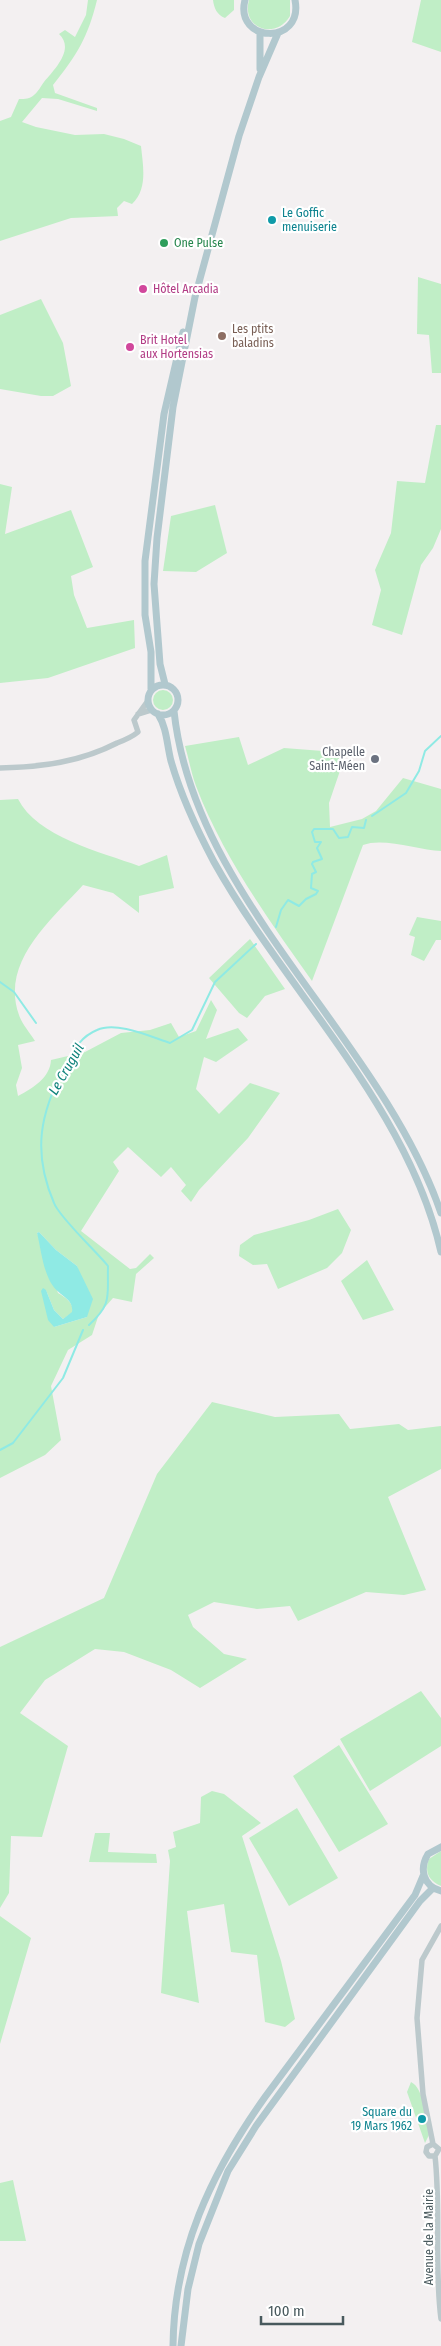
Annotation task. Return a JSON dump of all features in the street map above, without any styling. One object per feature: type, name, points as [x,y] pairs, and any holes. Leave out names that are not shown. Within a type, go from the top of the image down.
[{"type":"main road","points":[[245,0],[244,10],[246,18],[254,29],[260,33],[278,33]]},
{"type":"main road","points":[[151,689],[165,684],[174,689],[178,695],[178,704],[174,711],[166,715],[158,714],[151,710],[147,702],[151,689],[151,652],[145,615],[145,568],[149,529],[168,393],[184,329],[195,296],[239,136],[259,77],[278,33],[291,24],[295,17],[295,0]]},
{"type":"main road","points":[[259,77],[262,49],[260,33]]},
{"type":"main road","points":[[165,684],[159,650],[154,584],[155,561],[172,415],[195,296]]},
{"type":"main road","points":[[174,711],[180,754],[185,771],[198,804],[222,854],[261,920],[392,1108],[420,1161],[441,1213]]},
{"type":"main road","points":[[158,714],[163,724],[171,761],[182,794],[202,839],[241,907],[391,1127],[409,1161],[425,1198],[441,1252]]},
{"type":"main road","points":[[173,2346],[176,2307],[188,2247],[206,2196],[219,2168],[241,2131],[265,2097],[415,1895],[423,1876],[422,1867],[428,1854],[441,1847]]},
{"type":"main road","points":[[182,2346],[185,2309],[198,2244],[228,2171],[262,2118],[420,1901],[437,1889],[423,1876]]},
{"type":"street","points":[[0,768],[37,767],[83,758],[106,749],[138,732],[134,724],[138,714],[147,702]]},
{"type":"street","points":[[138,714],[151,710]]},
{"type":"street","points":[[433,2144],[427,2147],[426,2152],[429,2156],[435,2156],[439,2149],[433,2144],[423,2094],[417,2018],[422,1960],[441,1926]]},
{"type":"street","name":"Avenue de la Mairie","points":[[435,2156],[439,2187],[439,2299],[441,2319]]},
{"type":"green space","points":[[88,0],[97,0],[90,25],[75,55],[53,85],[55,93],[97,108],[97,111],[58,99],[42,98],[22,122],[36,127],[75,135],[104,134],[141,146],[143,177],[140,191],[132,204],[124,201],[117,208],[118,216],[71,218],[0,241],[0,121],[11,117],[19,99],[29,98],[35,94],[58,65],[62,59],[65,46],[59,34],[65,30],[75,37],[86,15]]},
{"type":"green space","points":[[213,0],[234,0],[234,10],[225,18],[222,17],[216,11]]},
{"type":"green space","points":[[249,0],[290,0],[290,16],[284,24],[276,28],[261,28],[250,18],[248,10]]},
{"type":"green space","points":[[421,0],[441,0],[441,52],[412,42]]},
{"type":"green space","points":[[418,277],[441,284],[441,373],[432,373],[429,335],[417,334]]},
{"type":"green space","points":[[41,299],[63,343],[71,386],[53,396],[41,396],[0,389],[0,315]]},
{"type":"green space","points":[[436,425],[441,425],[441,529],[433,548],[421,565],[402,635],[372,625],[381,590],[375,570],[391,533],[397,481],[425,483]]},
{"type":"green space","points":[[0,484],[12,487],[5,534],[71,510],[93,567],[71,576],[74,595],[87,628],[134,620],[135,648],[48,678],[0,683]]},
{"type":"green space","points":[[215,505],[227,553],[196,572],[163,571],[171,516]]},
{"type":"green space","points":[[163,690],[170,693],[173,700],[170,707],[163,710],[156,707],[153,700],[156,693]]},
{"type":"green space","points":[[239,737],[248,765],[284,748],[323,751],[344,759],[329,803],[330,827],[362,819],[376,811],[403,778],[441,789],[441,851],[381,842],[363,845],[312,981],[233,863],[207,812],[193,776],[185,746]]},
{"type":"green space","points":[[18,799],[27,812],[40,824],[71,842],[139,866],[167,855],[174,888],[139,896],[139,913],[113,893],[83,885],[32,943],[22,960],[16,977],[15,996],[19,1015],[35,1041],[18,1045],[22,1068],[16,1085],[18,1096],[40,1082],[48,1072],[51,1060],[85,1052],[121,1033],[150,1030],[171,1023],[179,1037],[196,1031],[211,1000],[217,1010],[206,1039],[238,1028],[248,1040],[216,1062],[204,1057],[196,1089],[219,1114],[250,1083],[280,1093],[248,1138],[199,1190],[191,1202],[181,1191],[186,1185],[171,1167],[161,1177],[128,1147],[113,1162],[119,1171],[81,1231],[130,1269],[136,1268],[150,1254],[154,1258],[136,1274],[132,1302],[113,1298],[99,1314],[92,1335],[68,1350],[51,1386],[61,1440],[45,1455],[0,1478],[0,800]],"holes":[[[39,1232],[56,1250],[77,1266],[87,1317],[54,1327],[46,1290],[54,1310],[63,1319],[73,1312],[73,1309],[68,1301],[58,1293],[37,1233]]]},
{"type":"green space","points":[[417,917],[441,921],[441,940],[436,940],[424,961],[411,955],[415,937],[409,935]]},
{"type":"green space","points":[[250,939],[285,989],[265,996],[247,1018],[239,1013],[209,978]]},
{"type":"green space","points":[[338,1209],[351,1230],[342,1253],[327,1268],[278,1289],[267,1264],[253,1265],[239,1256],[240,1245],[254,1235],[309,1220]]},
{"type":"green space","points":[[367,1260],[394,1310],[363,1320],[341,1281]]},
{"type":"green space","points":[[212,1402],[275,1417],[339,1414],[350,1429],[399,1424],[408,1430],[441,1426],[441,1469],[388,1497],[426,1590],[404,1595],[366,1592],[298,1621],[290,1606],[257,1609],[214,1602],[188,1615],[193,1627],[224,1654],[247,1659],[200,1688],[171,1670],[124,1652],[95,1649],[45,1680],[20,1713],[68,1746],[42,1837],[11,1836],[9,1893],[0,1908],[0,1647],[104,1598],[157,1474]]},
{"type":"green space","points":[[421,1691],[441,1718],[441,1746],[370,1791],[340,1739]]},
{"type":"green space","points":[[339,1745],[388,1824],[339,1852],[293,1776]]},
{"type":"green space","points":[[212,1791],[224,1794],[261,1823],[242,1836],[281,1961],[295,2019],[285,2027],[265,2022],[257,1955],[231,1952],[224,1904],[187,1911],[199,2003],[161,1993],[170,1861],[168,1850],[176,1847],[173,1832],[200,1823],[201,1797]]},
{"type":"green space","points":[[297,1808],[338,1878],[289,1906],[249,1838]]},
{"type":"green space","points":[[95,1833],[110,1833],[108,1852],[156,1854],[157,1863],[89,1862]]},
{"type":"green space","points":[[441,1851],[441,1886],[431,1879],[427,1868],[429,1859]]},
{"type":"green space","points":[[0,1916],[31,1938],[0,2044]]},
{"type":"green space","name":"Square du 19 Mars 1962","points":[[411,2082],[419,2091],[424,2105],[429,2135],[425,2143],[407,2092]]},
{"type":"green space","points":[[13,2180],[26,2241],[0,2241],[0,2183]]},
{"type":"water","points":[[39,1232],[56,1250],[77,1266],[93,1299],[87,1317],[54,1327],[48,1320],[41,1291],[43,1288],[46,1290],[54,1310],[63,1319],[72,1312],[72,1308],[69,1301],[53,1286],[47,1274],[37,1233]]},
{"type":"waterway","name":"Le Cruguil","points":[[372,816],[406,793],[419,771],[425,751],[441,736]]},
{"type":"waterway","name":"Le Cruguil","points":[[276,927],[281,910],[288,900],[299,906],[318,891],[311,888],[312,874],[316,872],[312,864],[322,859],[317,848],[321,842],[315,842],[312,832],[314,829],[333,829],[339,838],[348,837],[352,827],[364,828],[366,820]]},
{"type":"waterway","name":"Le Cruguil","points":[[89,1325],[105,1305],[108,1292],[108,1266],[57,1209],[47,1184],[41,1150],[42,1133],[56,1083],[78,1045],[86,1036],[97,1030],[114,1027],[144,1034],[170,1043],[192,1030],[215,982],[256,944]]},
{"type":"waterway","points":[[0,982],[14,992],[36,1023]]},
{"type":"waterway","name":"Le Cruguil","points":[[0,1450],[13,1443],[63,1378],[83,1330]]},
{"type":"place","name":"Le Goffic menuiserie","points":[[272,220]]},
{"type":"place","name":"One Pulse","points":[[164,243]]},
{"type":"place","name":"Hôtel Arcadia","points":[[143,289]]},
{"type":"place","name":"Les ptits baladins","points":[[222,336]]},
{"type":"place","name":"Brit Hotel aux Hortensias","points":[[130,347]]},
{"type":"place","name":"Chapelle Saint-Méen","points":[[375,759]]},
{"type":"place","name":"Square du 19 Mars 1962","points":[[422,2119]]}]
